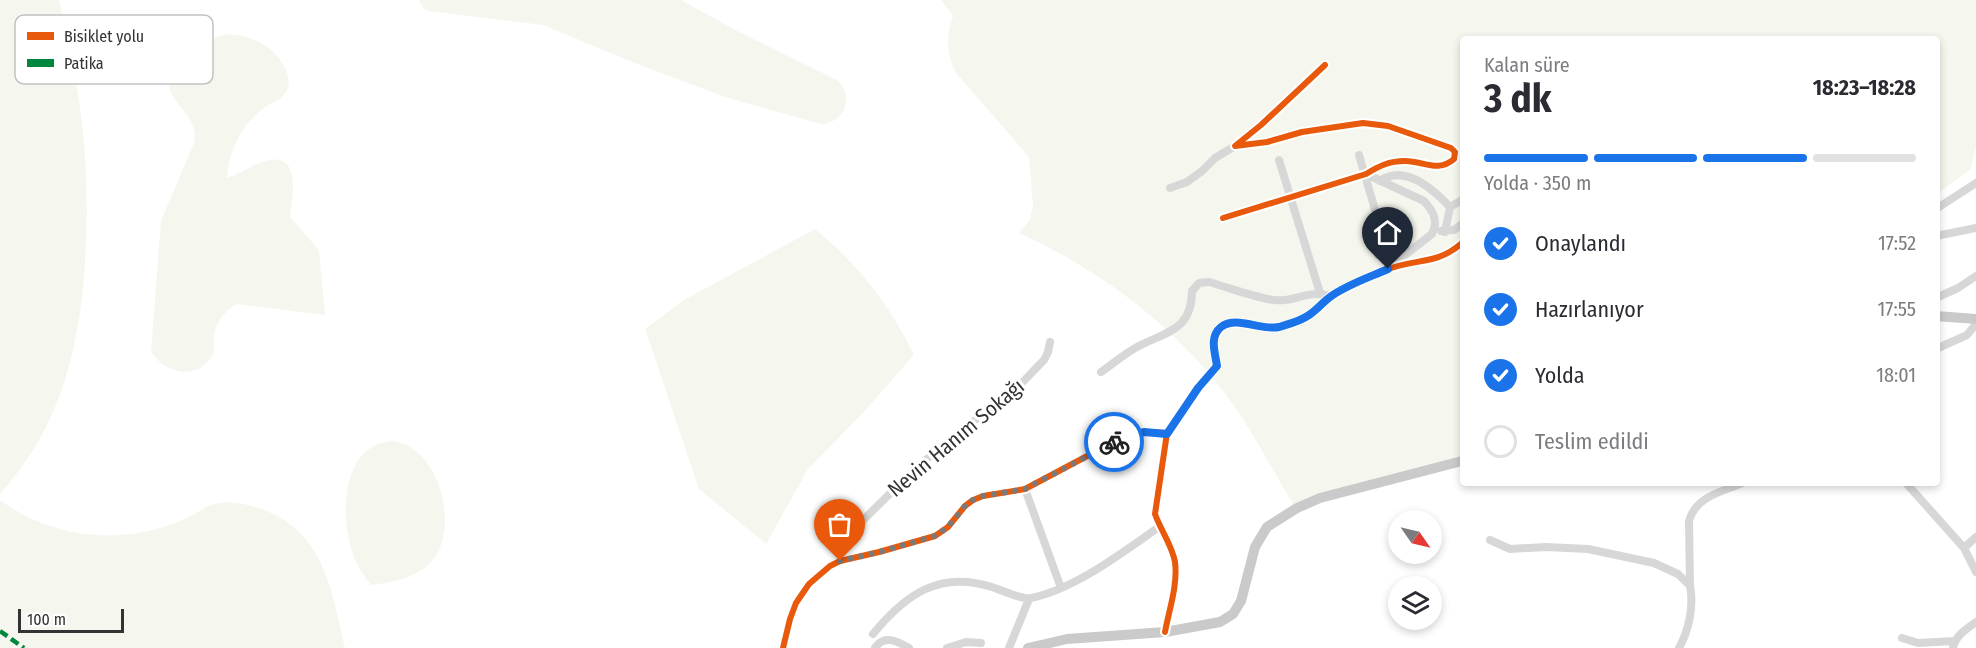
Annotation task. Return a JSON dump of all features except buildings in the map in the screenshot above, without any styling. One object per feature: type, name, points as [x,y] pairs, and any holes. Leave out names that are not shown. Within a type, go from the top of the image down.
[{"type":"main road","points":[[1940,316],[1976,319]]},
{"type":"main road","points":[[1028,648],[1067,639],[1165,632],[1220,622],[1233,614],[1241,601],[1255,547],[1268,527],[1298,508],[1320,498],[1460,462]]},
{"type":"street","points":[[1170,188],[1187,182],[1215,158],[1235,146],[1325,65]]},
{"type":"street","points":[[1223,218],[1366,174],[1383,163],[1407,161],[1437,167],[1443,166],[1454,159],[1455,152],[1451,148],[1388,126],[1363,123],[1302,132],[1267,142],[1235,146]]},
{"type":"street","points":[[1359,155],[1378,220],[1378,255]]},
{"type":"street","points":[[1279,160],[1320,293]]},
{"type":"street","points":[[1165,632],[1174,587],[1175,563],[1168,540],[1159,527],[1155,514],[1167,434],[1198,388],[1217,366],[1213,341],[1220,328],[1232,322],[1261,328],[1276,328],[1290,324],[1310,315],[1330,296],[1388,269],[1432,234],[1436,220],[1424,201],[1366,174]]},
{"type":"street","points":[[1380,181],[1385,177],[1398,174],[1417,180],[1434,190],[1450,207]]},
{"type":"street","points":[[1940,206],[1976,183]]},
{"type":"street","points":[[1445,232],[1450,207],[1460,201]]},
{"type":"street","points":[[1434,229],[1445,232],[1460,226]]},
{"type":"street","points":[[1940,236],[1976,228]]},
{"type":"street","points":[[1388,269],[1439,259],[1460,244]]},
{"type":"street","points":[[1940,296],[1976,276]]},
{"type":"street","points":[[1101,372],[1135,348],[1173,331],[1182,324],[1192,303],[1191,291],[1199,283],[1209,282],[1276,300],[1306,294],[1320,293],[1330,296]]},
{"type":"street","points":[[1940,347],[1967,335],[1976,324]]},
{"type":"street","name":"Nevin Hanım Sokağı","points":[[840,561],[845,541],[853,530],[917,467],[1015,390],[1044,360],[1050,342]]},
{"type":"street","points":[[783,648],[790,618],[802,592],[819,573],[840,561],[935,536],[948,527],[973,500],[983,496],[1025,489],[1121,438],[1144,432],[1167,434]]},
{"type":"street","points":[[1909,486],[1964,548],[1976,572]]},
{"type":"street","points":[[1679,648],[1689,620],[1692,596],[1689,520],[1698,504],[1721,487]]},
{"type":"street","points":[[1025,489],[1061,588]]},
{"type":"street","points":[[873,634],[893,610],[918,593],[937,585],[958,581],[979,583],[1029,599],[1061,588],[1114,558],[1159,527]]},
{"type":"street","points":[[1964,548],[1976,537]]},
{"type":"street","points":[[1491,540],[1510,549],[1546,547],[1588,549],[1654,564],[1678,574],[1690,586]]},
{"type":"street","points":[[1009,648],[1029,599]]},
{"type":"street","points":[[1902,638],[1918,643],[1954,644],[1965,629],[1976,622]]},
{"type":"street","points":[[875,648],[879,642],[888,640],[899,642],[909,648]]},
{"type":"street","points":[[947,648],[966,642],[981,643]]},
{"type":"shaded area","points":[[0,0],[59,0],[62,15],[15,15],[15,84],[76,84],[84,142],[86,178],[86,254],[82,293],[69,365],[54,410],[26,460],[0,494]]},
{"type":"shaded area","points":[[419,0],[681,0],[741,33],[837,80],[845,93],[845,108],[836,119],[821,124],[728,98],[543,25],[428,11],[423,8]]},
{"type":"shaded area","points":[[941,0],[1976,0],[1976,145],[1971,169],[1940,192],[1940,36],[1460,36],[1460,462],[1294,506],[1241,416],[1196,359],[1170,333],[1143,309],[1084,267],[1019,233],[1030,219],[1033,206],[1029,157],[956,73],[950,59],[948,45],[953,16]]},
{"type":"shaded area","points":[[228,34],[254,39],[275,54],[286,71],[289,82],[285,93],[257,114],[243,130],[231,157],[227,178],[265,161],[280,160],[287,164],[293,180],[290,217],[319,250],[325,315],[237,304],[228,310],[218,322],[213,354],[206,364],[198,369],[181,372],[164,365],[151,351],[161,221],[195,136],[192,124],[174,98],[169,84],[213,84],[213,38]]},
{"type":"shaded area","points":[[815,229],[845,256],[872,286],[914,355],[862,414],[808,469],[766,544],[699,489],[645,329],[684,300]]},
{"type":"shaded area","points":[[391,441],[408,446],[422,457],[433,472],[441,491],[445,511],[444,531],[440,549],[424,568],[402,579],[371,585],[359,568],[351,548],[346,517],[346,499],[354,467],[363,454],[375,445]]},
{"type":"shaded area","points":[[0,500],[39,522],[82,534],[103,535],[125,535],[147,531],[191,516],[210,505],[226,502],[264,510],[284,520],[301,533],[313,549],[330,586],[345,648],[0,648]]},
{"type":"marked path","points":[[0,631],[24,648]]},
{"type":"cycle path","points":[[1223,218],[1366,174],[1389,163],[1412,161],[1436,166],[1454,159],[1455,152],[1451,148],[1388,126],[1363,123],[1302,132],[1267,142],[1235,146],[1325,65]]},
{"type":"cycle path","points":[[1165,632],[1176,571],[1171,550],[1155,514],[1167,433],[1198,388],[1217,366],[1214,345],[1217,331],[1234,322],[1271,328],[1291,324],[1308,316],[1333,295],[1359,282],[1396,266],[1443,255],[1460,244]]},
{"type":"cycle path","points":[[783,648],[796,603],[809,584],[830,566],[840,561],[935,536],[948,527],[973,500],[983,496],[1025,489],[1121,438],[1144,432],[1167,433]]},
{"type":"way so far","points":[[840,561],[935,536],[948,527],[973,500],[983,496],[1025,489],[1114,442]]},
{"type":"route","points":[[1114,442],[1144,432],[1167,434],[1198,388],[1217,366],[1213,341],[1215,334],[1225,324],[1239,322],[1261,328],[1276,328],[1290,324],[1310,315],[1330,296],[1388,269]]}]
